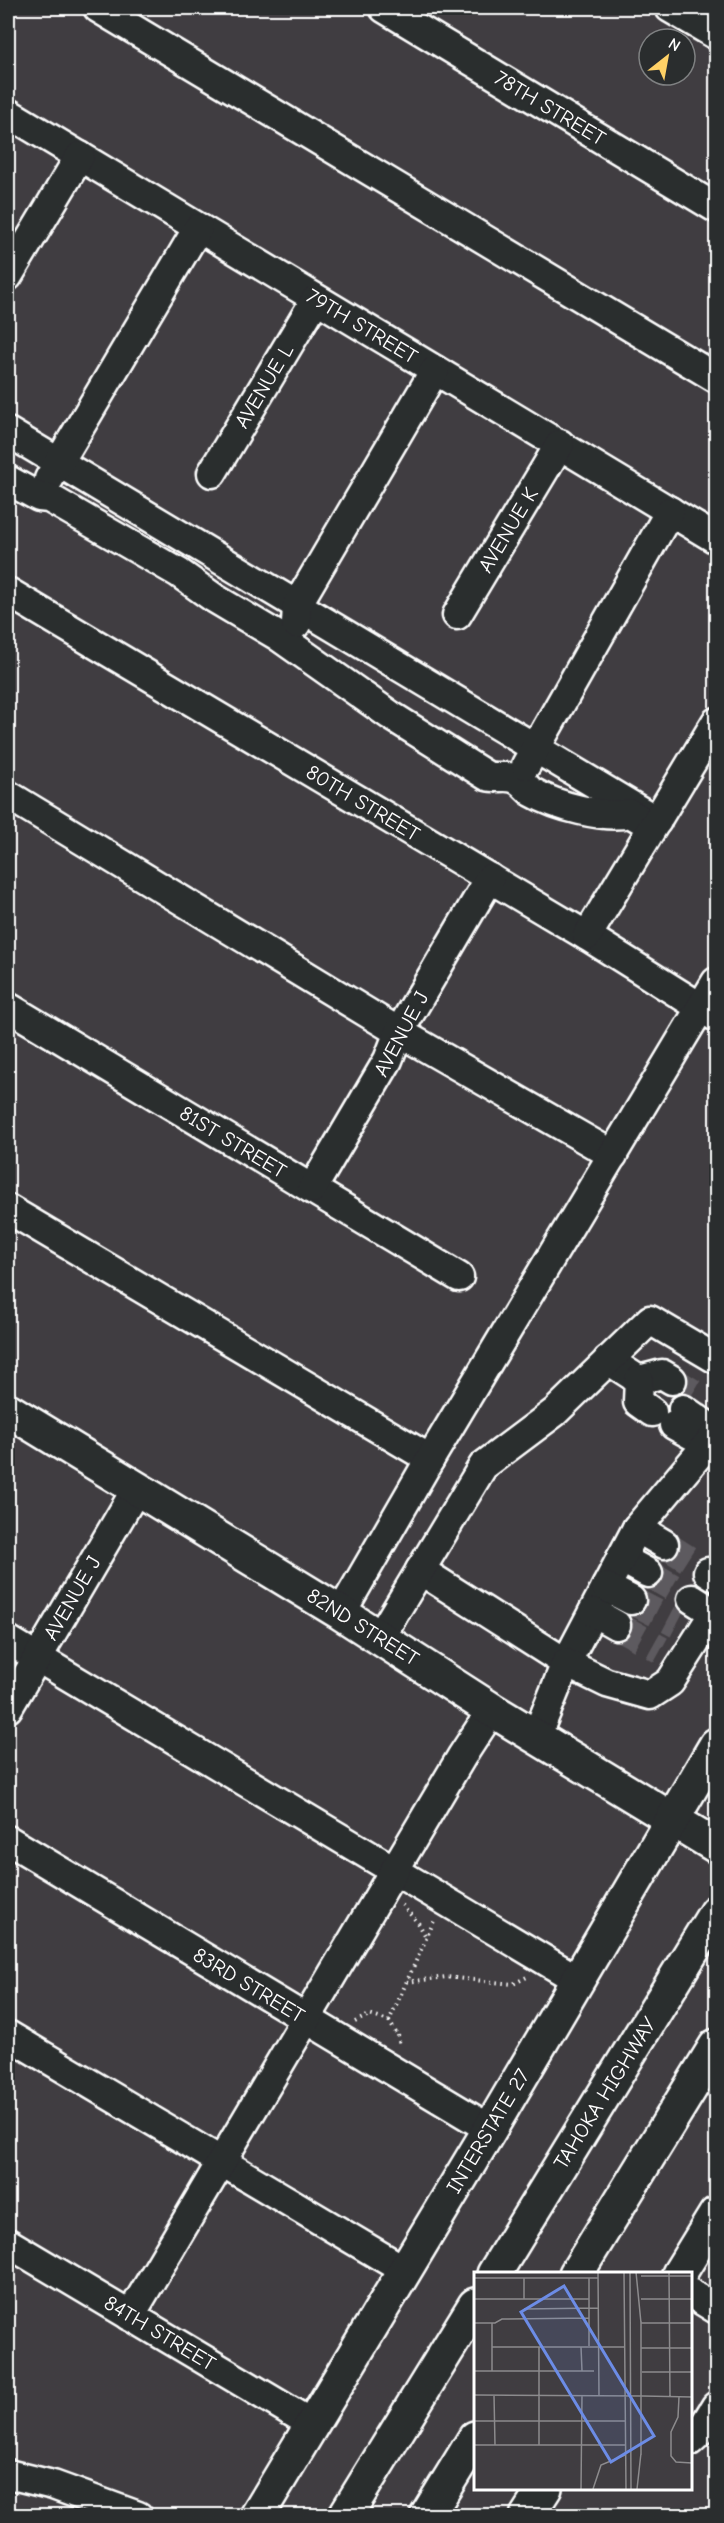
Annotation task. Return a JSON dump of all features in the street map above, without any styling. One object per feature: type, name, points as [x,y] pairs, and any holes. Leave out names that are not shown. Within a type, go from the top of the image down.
[{"type":"main road","name":"82ND STREET","points":[[8,1410],[380,1637],[492,1710],[717,1846]]},
{"type":"main road","name":"INTERSTATE 27","points":[[257,2516],[490,2129],[566,1973],[673,1820],[717,1745]]},
{"type":"main road","name":"TAHOKA HIGHWAY","points":[[495,2272],[710,1923]]},
{"type":"main road","points":[[577,2272],[717,2046]]},
{"type":"main road","points":[[680,2272],[715,2221]]},
{"type":"main road","points":[[345,2516],[474,2307]]},
{"type":"main road","points":[[427,2516],[474,2440]]},
{"type":"main road","points":[[527,2516],[544,2490]]},
{"type":"street","points":[[98,8],[717,378]]},
{"type":"street","name":"78TH STREET","points":[[384,8],[717,208]]},
{"type":"street","points":[[670,8],[717,35]]},
{"type":"street","name":"79TH STREET","points":[[8,113],[717,538]]},
{"type":"street","points":[[8,276],[80,156]]},
{"type":"street","points":[[39,498],[57,462],[198,228]]},
{"type":"street","name":"AVENUE L","points":[[212,473],[316,299]]},
{"type":"street","points":[[296,648],[297,605],[435,370]]},
{"type":"street","points":[[8,432],[534,747],[655,824]]},
{"type":"street","name":"AVENUE K","points":[[457,615],[560,444]]},
{"type":"street","points":[[8,480],[39,498],[49,498],[114,533],[296,648],[390,715],[487,776],[518,780],[532,793],[570,808],[617,816],[630,813],[655,824]]},
{"type":"street","points":[[518,780],[534,747],[670,511]]},
{"type":"street","name":"80TH STREET","points":[[8,592],[587,936],[709,1012]]},
{"type":"street","points":[[587,936],[717,722]]},
{"type":"street","points":[[8,795],[399,1032],[613,1155]]},
{"type":"street","name":"AVENUE J","points":[[312,1189],[388,1060],[399,1032],[490,878]]},
{"type":"street","points":[[341,1613],[430,1459],[613,1155],[709,1012],[717,982]]},
{"type":"street","name":"81ST STREET","points":[[8,1007],[459,1278]]},
{"type":"street","points":[[8,1209],[430,1459]]},
{"type":"street","points":[[380,1637],[483,1466],[555,1412],[650,1320],[717,1359]]},
{"type":"street","points":[[536,1737],[566,1663],[604,1619],[606,1587],[636,1528],[681,1409],[608,1360]]},
{"type":"street","name":"AVENUE J","points":[[8,1708],[137,1488]]},
{"type":"street","points":[[636,1528],[664,1544]]},
{"type":"street","points":[[621,1558],[648,1573]]},
{"type":"street","points":[[420,1570],[566,1663],[607,1683],[650,1695],[670,1682],[672,1656],[688,1630],[710,1609]]},
{"type":"street","points":[[606,1587],[631,1600]]},
{"type":"street","points":[[8,1641],[390,1879],[444,1902],[566,1973]]},
{"type":"street","points":[[130,2316],[492,1710]]},
{"type":"street","name":"83RD STREET","points":[[8,1840],[490,2129]]},
{"type":"street","points":[[8,2035],[404,2270]]},
{"type":"street","name":"84TH STREET","points":[[8,2242],[312,2424]]},
{"type":"street","points":[[691,2294],[717,2309]]},
{"type":"street","points":[[691,2440],[700,2432],[717,2406]]},
{"type":"street","points":[[8,2474],[53,2485],[138,2516]]},
{"type":"path","points":[[390,1879],[426,1937]]},
{"type":"path","points":[[330,2033],[369,2015],[389,2021],[444,1902]]},
{"type":"path","points":[[407,1982],[446,1977],[513,1984],[566,1973]]},
{"type":"path","points":[[398,2035],[400,2047]]},
{"type":"tunnel","points":[[672,1380],[693,1393]]},
{"type":"tunnel","points":[[664,1544],[708,1572]]},
{"type":"tunnel","points":[[648,1573],[692,1599]]},
{"type":"tunnel","points":[[631,1600],[677,1624]]},
{"type":"tunnel","points":[[616,1625],[661,1650]]}]
